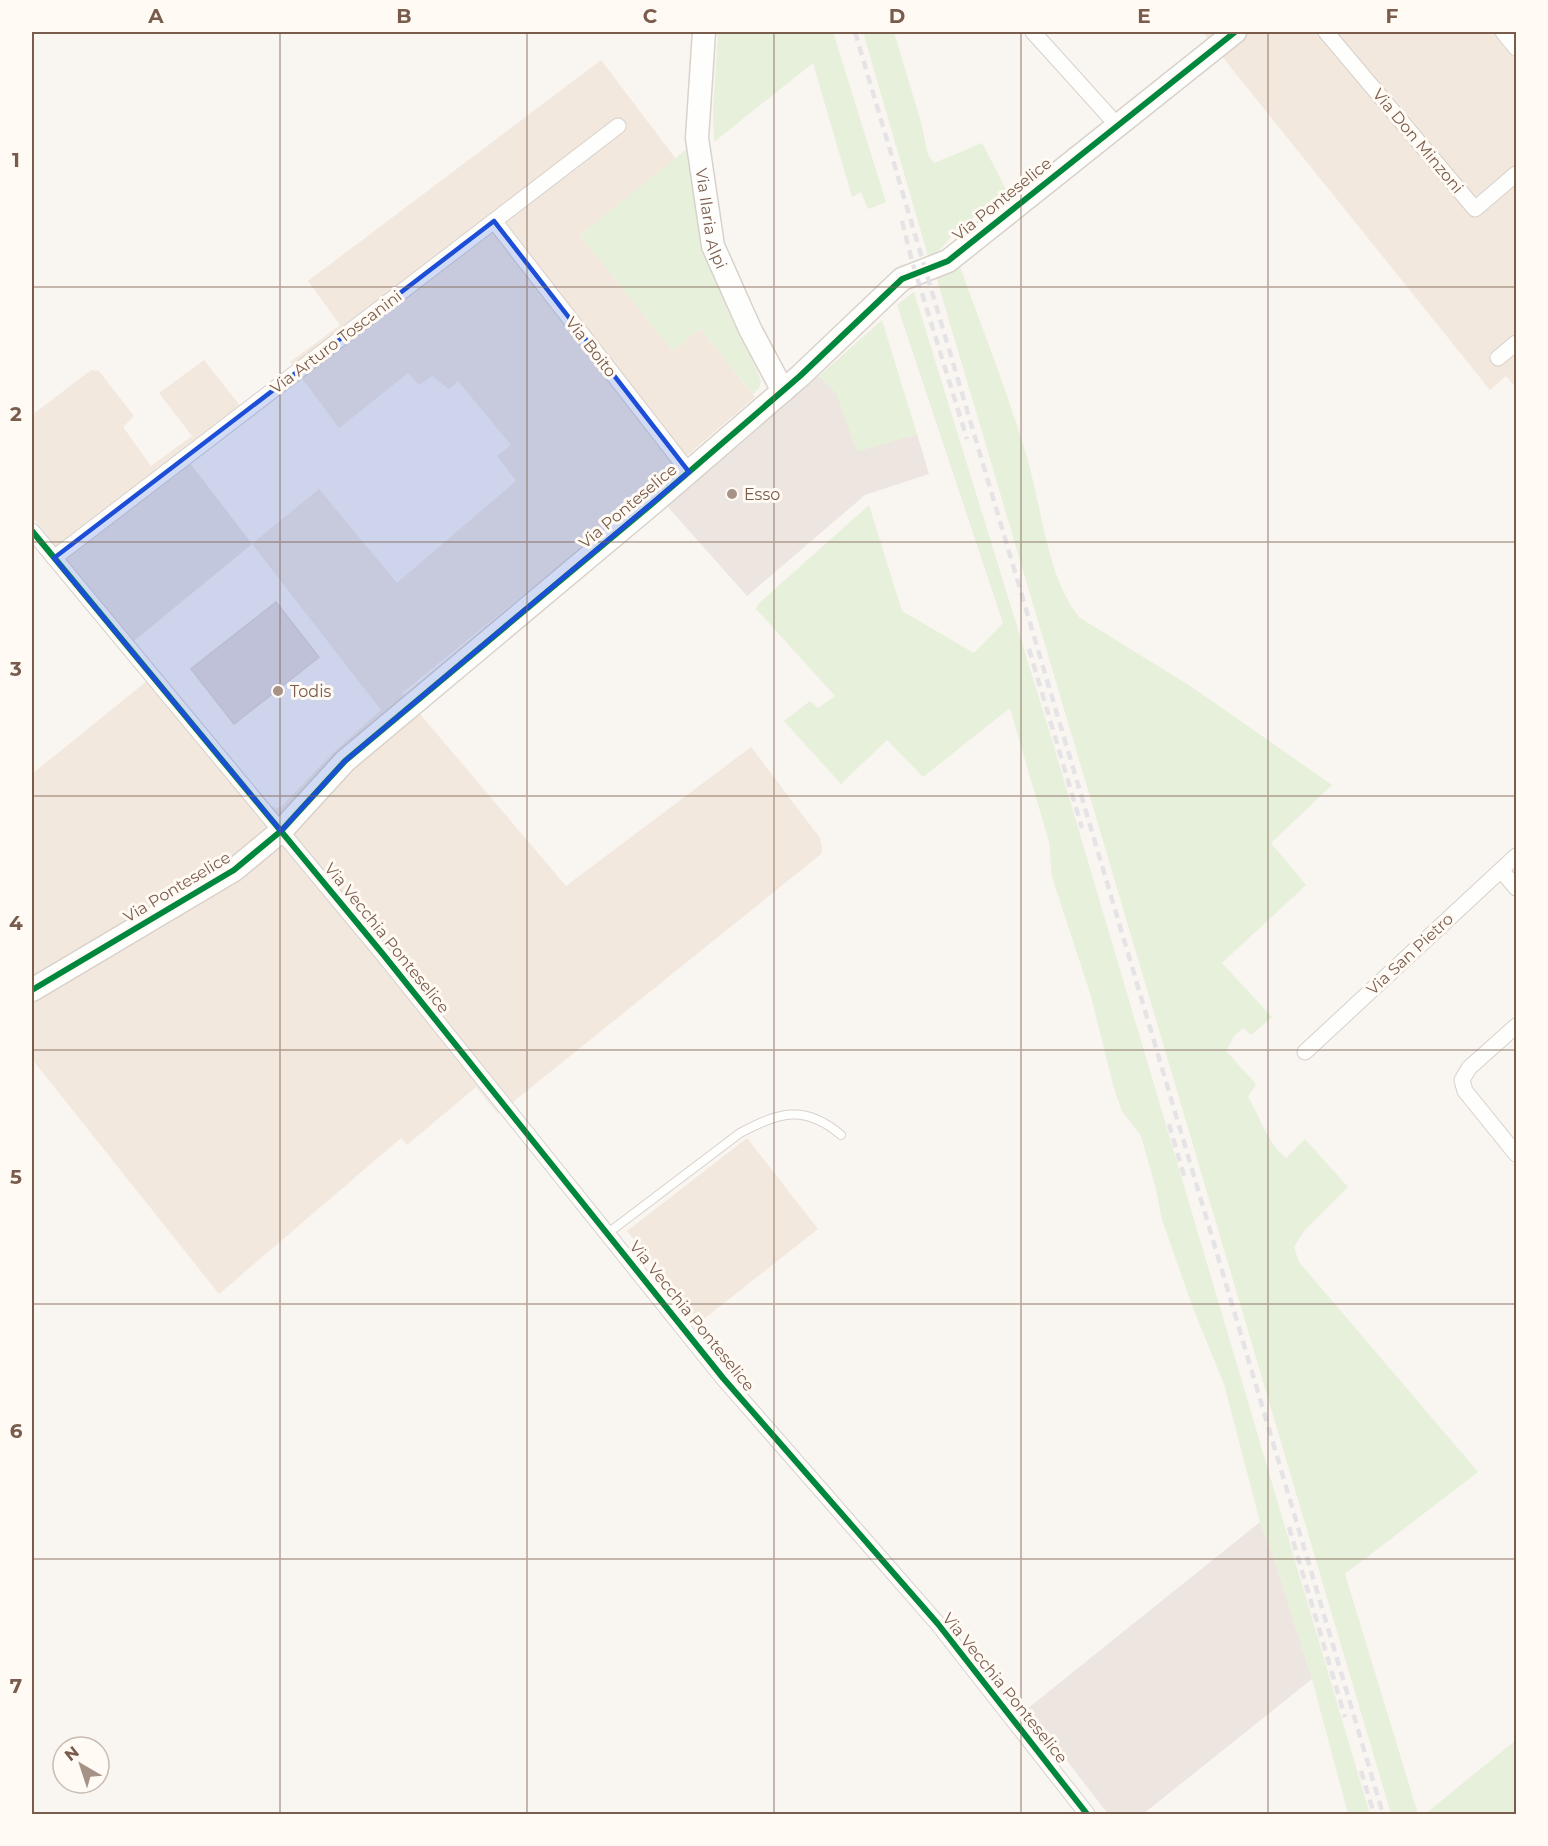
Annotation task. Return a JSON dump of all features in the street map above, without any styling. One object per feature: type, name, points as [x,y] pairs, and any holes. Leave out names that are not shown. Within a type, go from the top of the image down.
[{"type":"street","name":"Via Ilaria Alpi","points":[[704,32],[697,138],[713,246],[750,329],[783,391]]},
{"type":"street","points":[[1033,32],[1117,125]]},
{"type":"street","name":"Via Ponteselice","points":[[32,990],[234,870],[281,831],[345,761],[783,391],[902,279],[948,261],[1235,32]]},
{"type":"street","name":"Via Don Minzoni","points":[[1326,32],[1475,209],[1516,174]]},
{"type":"street","points":[[1503,32],[1516,48]]},
{"type":"street","name":"Via Arturo Toscanini","points":[[54,558],[618,126]]},
{"type":"street","name":"Via Boito","points":[[494,221],[689,472]]},
{"type":"street","points":[[1498,357],[1516,343]]},
{"type":"street","name":"Via Vecchia Ponteselice","points":[[32,531],[382,953],[723,1378],[938,1624],[1087,1815]]},
{"type":"street","name":"Via San Pietro","points":[[1305,1052],[1516,856]]},
{"type":"street","points":[[1501,870],[1516,888]]},
{"type":"street","points":[[1516,1026],[1469,1068],[1462,1080],[1466,1091],[1516,1154]]},
{"type":"lane","points":[[608,1233],[740,1133],[761,1121],[786,1114],[804,1114],[831,1127],[841,1135]]},
{"type":"highlighted area","points":[[494,221],[689,472],[345,761],[281,831],[54,558]]},
{"type":"shaded area","points":[[1207,32],[1516,32],[1516,388],[1506,376],[1490,390],[1204,34]]},
{"type":"shaded area","points":[[601,60],[676,159],[580,235],[673,351],[700,328],[755,397],[554,570],[402,693],[566,886],[751,747],[820,838],[821,854],[498,1114],[476,1087],[407,1145],[401,1138],[219,1294],[32,1059],[32,774],[158,672],[267,804],[275,808],[281,807],[332,754],[381,710],[252,544],[319,489],[397,583],[516,481],[497,456],[511,445],[458,381],[449,389],[432,376],[419,385],[408,373],[339,428],[290,362],[340,325],[308,281]]},
{"type":"shaded area","points":[[204,360],[249,417],[65,558],[32,517],[32,415],[91,370],[99,371],[134,416],[123,427],[151,466],[192,436],[159,393]]},
{"type":"shaded area","points":[[819,376],[836,392],[857,451],[917,434],[929,474],[865,495],[747,596],[667,506]]},
{"type":"shaded area","points":[[190,463],[252,544],[134,641],[65,558]]},
{"type":"shaded area","points":[[747,1138],[818,1229],[700,1322],[627,1231]]},
{"type":"shaded area","points":[[1260,1522],[1274,1558],[1312,1679],[1143,1814],[1108,1814],[1027,1709]]},
{"type":"green space","points":[[718,32],[833,32],[886,202],[868,209],[861,192],[852,197],[813,63],[714,142],[713,112]]},
{"type":"green space","points":[[863,32],[894,32],[921,122],[928,155],[934,163],[982,143],[1007,191],[957,230],[937,253],[928,256]]},
{"type":"green space","points":[[687,149],[697,210],[712,267],[726,306],[754,362],[761,382],[753,394],[700,328],[673,351],[580,235]]},
{"type":"green space","points":[[959,264],[1020,434],[1053,563],[1069,602],[1080,618],[1192,687],[1332,785],[1271,843],[1306,885],[1222,963],[1272,1017],[1251,1035],[1243,1028],[1234,1036],[1226,1051],[1256,1084],[1248,1097],[1279,1152],[1286,1158],[1305,1139],[1348,1187],[1304,1231],[1294,1247],[1299,1262],[1478,1472],[1345,1574],[1418,1814],[1391,1814],[935,273]]},
{"type":"green space","points":[[914,292],[1052,740],[1370,1814],[1348,1814],[1312,1679],[1274,1558],[1260,1522],[1224,1384],[1193,1308],[1162,1220],[1141,1136],[1122,1111],[1114,1088],[1091,996],[1052,877],[1049,842],[1010,708],[923,777],[887,740],[841,784],[784,721],[810,701],[818,708],[835,696],[756,609],[758,604],[869,505],[902,611],[974,653],[1003,623],[897,305]]},
{"type":"green space","points":[[882,320],[917,434],[857,452],[836,393],[819,376]]},
{"type":"green space","points":[[1516,1740],[1516,1814],[1425,1814]]},
{"type":"building","points":[[276,602],[319,657],[234,724],[191,669]]},
{"type":"railway","points":[[855,32],[1383,1814]]},
{"type":"railway","points":[[902,221],[912,261],[967,439]]},
{"type":"railway","points":[[1029,649],[1082,828]]},
{"type":"railway","points":[[1169,1124],[1184,1176]]},
{"type":"railway","points":[[1289,1527],[1345,1717]]},
{"type":"railway","points":[[1361,1771],[1374,1814]]},
{"type":"cycle path","points":[[32,990],[234,870],[281,831],[345,761],[653,503],[800,376],[902,279],[948,261],[1235,32]]},
{"type":"cycle path","points":[[32,531],[382,953],[723,1378],[938,1624],[1087,1814]]},
{"type":"place","name":"Esso","points":[[732,494]]},
{"type":"place","name":"Todis","points":[[278,691]]}]
